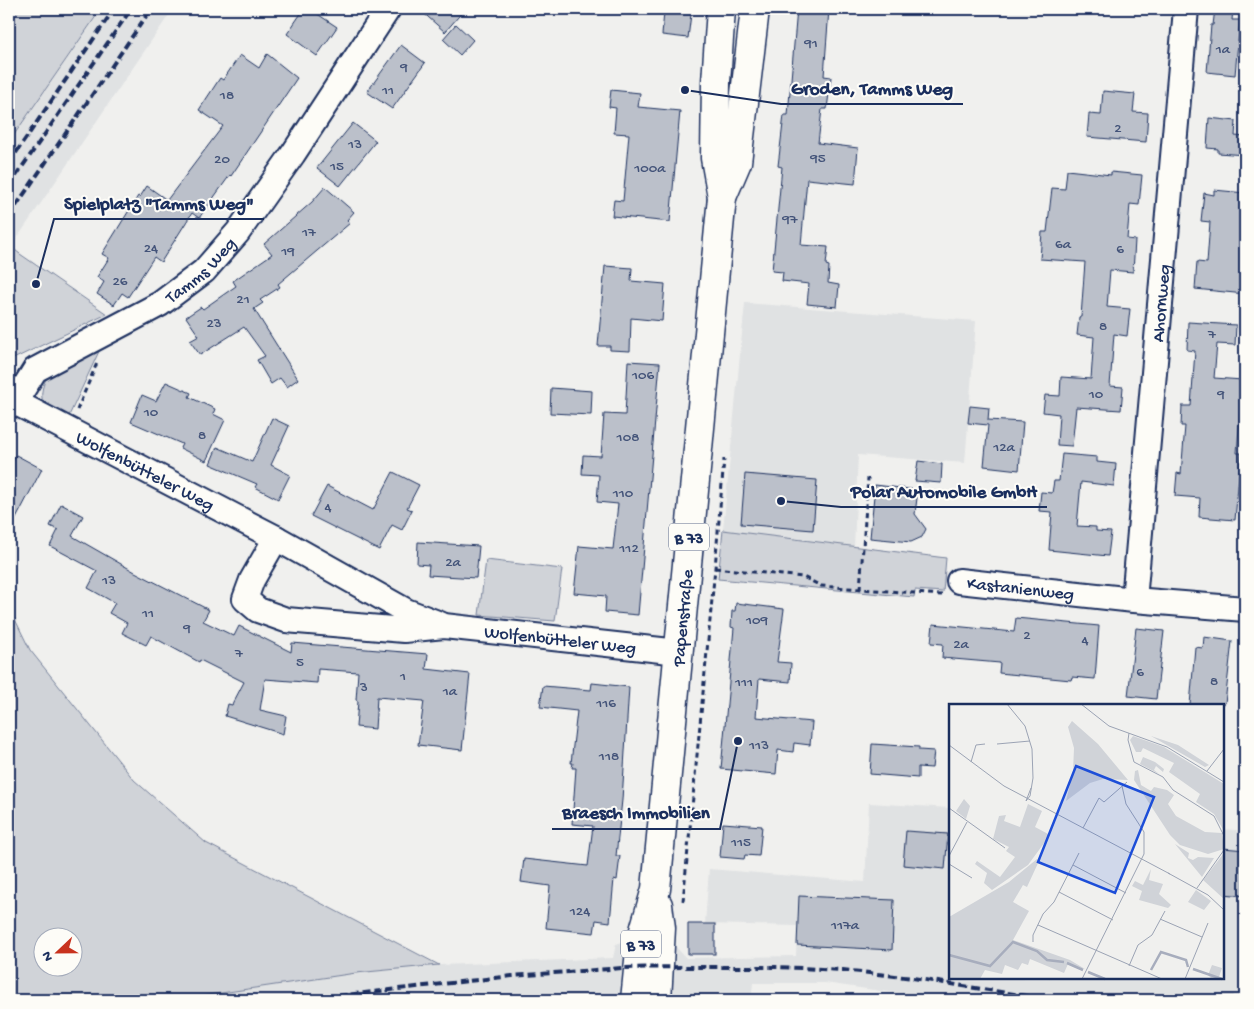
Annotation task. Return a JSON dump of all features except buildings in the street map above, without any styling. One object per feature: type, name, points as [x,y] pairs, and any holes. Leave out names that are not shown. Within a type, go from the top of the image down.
[{"type":"main road","name":"Papenstraße","points":[[635,1000],[641,941],[656,889],[722,197],[715,158],[716,82],[721,9]]},
{"type":"main road","name":"Papenstraße","points":[[722,197],[737,162],[755,9]]},
{"type":"main road","name":"Papenstraße","points":[[656,889],[661,928],[658,1000]]},
{"type":"street","name":"Tamms Weg","points":[[12,400],[35,370],[160,304],[204,271],[238,232],[293,154],[388,9]]},
{"type":"street","name":"Ahornweg","points":[[1134,600],[1186,9]]},
{"type":"street","name":"Wolfenbütteler Weg","points":[[12,400],[276,538],[406,611],[444,626]]},
{"type":"street","name":"Wolfenbütteler Weg","points":[[276,538],[252,580],[245,599],[258,610],[286,620],[404,630],[444,626],[679,652]]},
{"type":"street","name":"Kastanienweg","points":[[959,581],[1134,600],[1245,609]]},
{"type":"path","points":[[68,429],[112,330]]},
{"type":"path","points":[[683,907],[716,568],[724,454]]},
{"type":"path","points":[[860,589],[868,478]]},
{"type":"path","name":"Kastanienweg","points":[[716,568],[803,576],[821,586],[942,595],[959,581]]},
{"type":"shaded area","points":[[9,9],[101,9],[9,142]]},
{"type":"shaded area","points":[[101,9],[173,9],[9,250],[9,142]]},
{"type":"shaded area","points":[[11,247],[107,314],[9,361],[9,250]]},
{"type":"shaded area","points":[[745,303],[976,321],[965,463],[858,455],[854,548],[723,530]]},
{"type":"shaded area","points":[[101,347],[68,418],[44,405],[42,389],[49,373]]},
{"type":"shaded area","points":[[723,530],[946,558],[943,592],[915,590],[914,597],[718,579]]},
{"type":"shaded area","points":[[486,560],[562,569],[555,621],[479,615]]},
{"type":"shaded area","points":[[9,607],[30,650],[134,780],[206,843],[439,965],[356,973],[174,1000],[9,1000]]},
{"type":"shaded area","points":[[869,803],[949,808],[949,979],[1224,979],[1224,829],[1245,831],[1245,995],[1234,994],[1233,1000],[944,1000],[825,983],[753,983],[751,1000],[174,1000],[356,973],[439,965],[613,958],[616,944],[629,940],[675,946],[686,958],[796,956],[797,926],[705,924],[709,869],[865,882]]},
{"type":"railway","points":[[9,163],[114,9]]},
{"type":"railway","points":[[9,186],[131,9]]},
{"type":"railway","points":[[9,216],[151,9]]},
{"type":"railway","points":[[303,1000],[512,976],[623,968],[681,967],[778,967],[843,970],[913,978],[1051,1000]]},
{"type":"place","name":"Groden, Tamms Weg","points":[[685,90]]},
{"type":"place","name":"Spielplatz \"Tamms Weg\"","points":[[36,284]]},
{"type":"place","name":"Polar Automobile GmbH","points":[[781,501]]},
{"type":"place","name":"Braesch Immobilien","points":[[738,741]]}]
